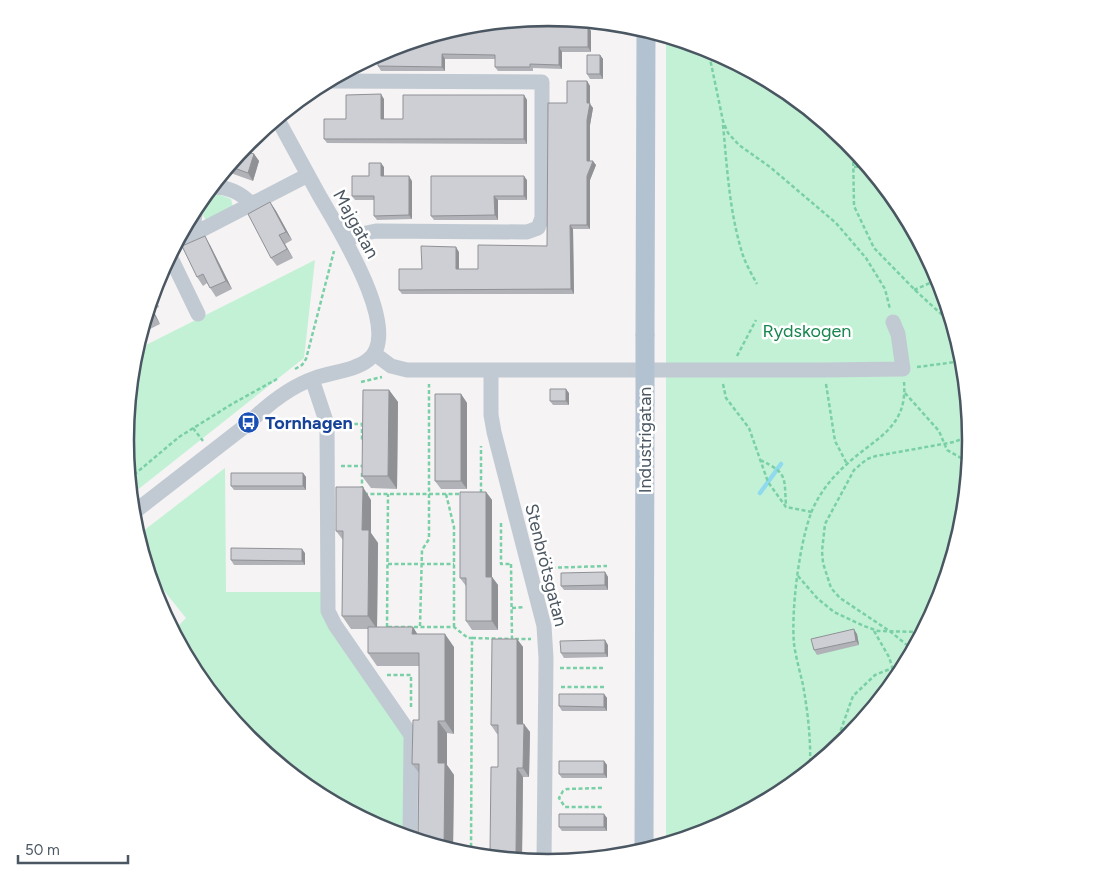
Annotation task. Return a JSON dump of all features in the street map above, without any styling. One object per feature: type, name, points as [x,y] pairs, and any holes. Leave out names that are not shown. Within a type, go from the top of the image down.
[{"type":"main road","name":"Industrigatan","points":[[644,843],[646,38]]},
{"type":"street","points":[[342,247],[367,232],[376,231],[527,232],[538,228],[542,218],[542,82],[343,81]]},
{"type":"street","name":"Majgatan","points":[[281,124],[342,247],[361,270],[374,303],[380,336],[375,354]]},
{"type":"street","points":[[188,237],[308,175]]},
{"type":"street","points":[[221,187],[242,194],[252,204]]},
{"type":"street","points":[[195,224],[199,232]]},
{"type":"street","points":[[174,264],[198,314]]},
{"type":"street","points":[[140,508],[283,394],[312,379],[359,365],[375,354],[391,366],[407,370],[903,369],[898,334],[893,322]]},
{"type":"street","name":"Stenbrötsgatan","points":[[491,370],[491,415],[494,432],[543,619],[546,668],[544,854]]},
{"type":"street","points":[[312,379],[327,424],[328,611],[335,625],[411,735],[410,830]]},
{"type":"path","points":[[710,60],[722,121],[729,192],[740,248],[757,284]]},
{"type":"path","points":[[722,121],[728,133],[739,145],[770,167],[836,223],[866,258],[885,290],[893,322]]},
{"type":"path","points":[[854,161],[854,206],[874,248],[914,290],[943,316]]},
{"type":"path","points":[[854,167],[859,167]]},
{"type":"path","points":[[302,365],[309,349],[336,246],[342,247]]},
{"type":"path","points":[[914,290],[930,283]]},
{"type":"path","points":[[756,320],[728,370],[726,398],[749,428],[768,482],[786,507],[812,512]]},
{"type":"path","points":[[810,760],[808,719],[794,645],[794,607],[801,553],[812,512],[829,482],[847,464],[890,430],[899,417],[905,394],[903,369],[954,362]]},
{"type":"path","points":[[290,372],[302,365],[308,364]]},
{"type":"path","points":[[359,382],[407,370]]},
{"type":"path","points":[[420,627],[422,550],[429,539],[429,370]]},
{"type":"path","points":[[824,370],[835,441],[847,464]]},
{"type":"path","points":[[136,473],[179,437],[284,375]]},
{"type":"path","points":[[905,394],[939,431],[948,450],[961,458]]},
{"type":"path","points":[[327,424],[362,424],[362,441]]},
{"type":"path","points":[[494,432],[482,432],[481,494],[509,494]]},
{"type":"path","points":[[907,645],[891,632],[849,605],[831,588],[823,563],[822,551],[826,524],[849,478],[860,464],[876,456],[962,440]]},
{"type":"path","points":[[362,458],[362,494],[472,494]]},
{"type":"path","points":[[760,460],[778,468],[784,478],[786,507]]},
{"type":"path","points":[[328,466],[362,466]]},
{"type":"path","points":[[388,494],[388,627]]},
{"type":"path","points":[[446,494],[454,527],[454,626]]},
{"type":"path","points":[[388,564],[454,564]]},
{"type":"path","points":[[511,564],[512,639]]},
{"type":"path","points":[[531,572],[556,567],[608,566]]},
{"type":"path","points":[[798,576],[817,598],[834,612],[873,629],[891,632],[914,632]]},
{"type":"path","points":[[380,632],[388,627],[454,626],[468,638],[545,638]]},
{"type":"path","points":[[839,735],[853,696],[875,675],[892,668],[889,657],[873,629]]},
{"type":"path","points":[[471,847],[472,638]]},
{"type":"path","points":[[546,668],[604,668]]},
{"type":"path","points":[[546,687],[604,687]]},
{"type":"path","points":[[602,788],[567,789],[563,791],[560,798],[565,807],[602,807]]},
{"type":"green space","name":"Rydskogen","points":[[666,43],[731,69],[778,96],[841,147],[876,188],[892,210],[919,257],[940,307],[954,359],[961,413],[962,440],[961,467],[954,521],[940,573],[919,623],[892,670],[876,692],[841,733],[778,784],[731,811],[666,837]]},
{"type":"green space","points":[[216,193],[231,199],[233,207],[206,220],[202,213]]},
{"type":"green space","points":[[315,260],[304,358],[138,490],[134,440],[135,413],[145,345]]},
{"type":"green space","points":[[225,468],[226,592],[322,592],[404,734],[403,827],[365,811],[318,784],[275,751],[237,713],[204,670],[178,626],[186,618],[162,588],[144,530]]},
{"type":"building","points":[[521,27],[588,28],[588,47],[559,47],[559,65],[530,64],[530,67],[495,67],[495,55],[442,54],[442,67],[378,66],[378,63],[415,48],[467,34]]},
{"type":"building","points":[[587,55],[600,55],[600,74],[587,74]]},
{"type":"building","points":[[567,81],[587,81],[587,103],[590,103],[587,120],[587,161],[593,161],[587,176],[587,225],[570,225],[571,289],[399,290],[399,269],[422,269],[421,246],[456,247],[456,269],[478,269],[478,245],[547,246],[548,103],[567,103]]},
{"type":"building","points":[[381,94],[381,119],[403,119],[403,95],[524,95],[524,139],[324,139],[324,119],[346,119],[346,95]]},
{"type":"building","points":[[250,153],[254,154],[248,173],[236,168]]},
{"type":"building","points":[[369,163],[381,163],[381,176],[409,176],[409,215],[374,216],[374,196],[352,196],[352,176],[369,176]]},
{"type":"building","points":[[431,176],[524,176],[524,196],[494,196],[495,215],[431,216]]},
{"type":"building","points":[[270,202],[286,232],[279,235],[287,249],[271,258],[248,214]]},
{"type":"building","points":[[205,236],[226,281],[210,288],[203,274],[197,277],[183,245]]},
{"type":"building","points":[[550,389],[566,389],[566,401],[550,401]]},
{"type":"building","points":[[363,390],[389,390],[388,476],[362,476]]},
{"type":"building","points":[[435,394],[461,394],[461,481],[435,481]]},
{"type":"building","points":[[231,473],[303,473],[303,486],[231,486]]},
{"type":"building","points":[[336,487],[363,487],[362,530],[369,530],[368,616],[342,616],[343,531],[336,531]]},
{"type":"building","points":[[460,492],[486,492],[486,577],[492,577],[492,621],[466,621],[466,578],[460,578]]},
{"type":"building","points":[[231,548],[302,549],[302,561],[231,560]]},
{"type":"building","points":[[605,572],[605,585],[561,586],[561,573]]},
{"type":"building","points":[[368,627],[413,627],[412,634],[445,634],[445,721],[438,721],[438,763],[445,763],[444,841],[418,833],[419,764],[412,764],[413,720],[419,720],[419,653],[368,653]]},
{"type":"building","points":[[854,629],[856,641],[814,650],[811,639]]},
{"type":"building","points":[[492,639],[517,639],[517,724],[524,724],[523,768],[517,768],[516,852],[523,853],[490,849],[491,767],[498,767],[498,725],[491,725]]},
{"type":"building","points":[[605,640],[605,653],[561,653],[560,641]]},
{"type":"building","points":[[559,694],[604,694],[604,707],[559,706]]},
{"type":"building","points":[[559,761],[604,761],[604,774],[559,774]]},
{"type":"building","points":[[559,814],[604,814],[604,827],[559,827]]},
{"type":"waterway","points":[[760,493],[781,464]]},
{"type":"place","name":"Tornhagen","points":[[249,423]]}]
